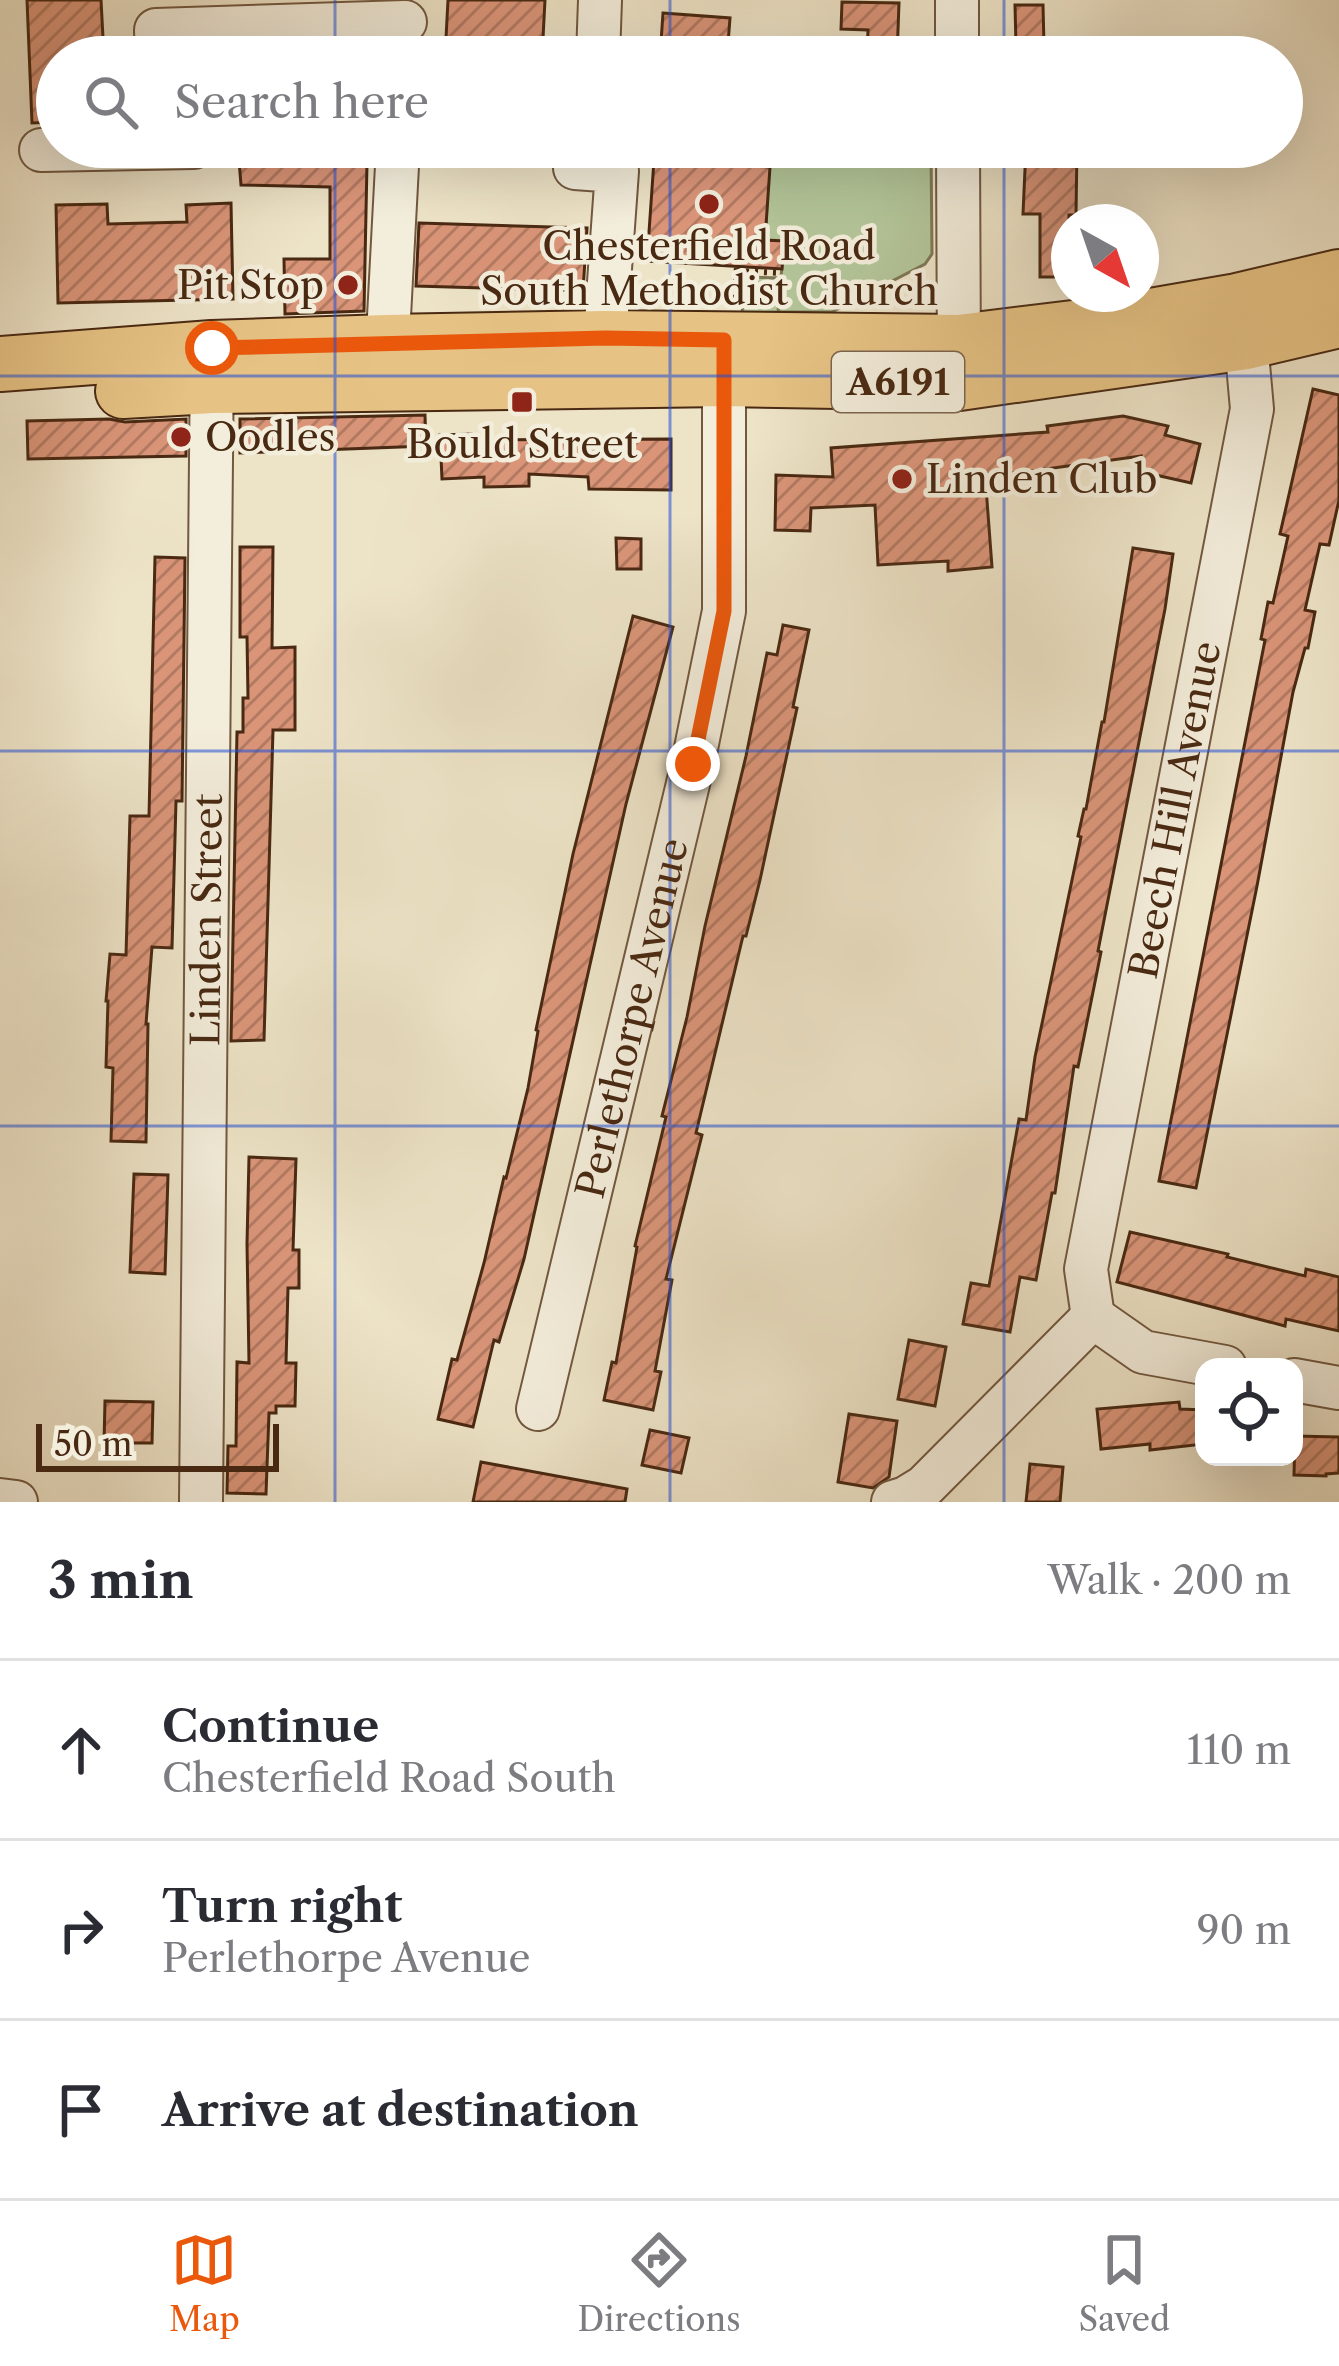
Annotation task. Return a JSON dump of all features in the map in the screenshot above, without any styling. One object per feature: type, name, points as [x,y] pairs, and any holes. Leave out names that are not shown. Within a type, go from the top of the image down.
[{"type":"main road","name":"A6191","points":[[1242,322],[1339,277]]},
{"type":"main road","name":"A6191","points":[[0,364],[959,362],[1242,322],[1339,320]]},
{"type":"main road","name":"A6191","points":[[386,363],[605,338],[724,359]]},
{"type":"main road","name":"A6191","points":[[0,399],[212,367]]},
{"type":"street","points":[[599,36],[600,0]]},
{"type":"street","points":[[957,0],[958,36]]},
{"type":"street","points":[[156,36],[156,30],[405,26]]},
{"type":"street","points":[[386,363],[397,168]]},
{"type":"street","points":[[575,168],[617,171],[605,338]]},
{"type":"street","points":[[958,168],[959,362]]},
{"type":"street","name":"Beech Hill Avenue","points":[[1093,1317],[1086,1269],[1252,409],[1242,322]]},
{"type":"street","name":"Perlethorpe Avenue","points":[[538,1409],[693,764],[724,611],[724,359]]},
{"type":"street","name":"Linden Street","points":[[201,1496],[212,367]]},
{"type":"street","points":[[893,1502],[924,1486],[1093,1317],[1143,1352],[1195,1362]]},
{"type":"street","points":[[1303,1382],[1339,1388]]},
{"type":"street","points":[[0,1500],[16,1502]]},
{"type":"path","points":[[736,271],[782,274]]},
{"type":"green space","points":[[769,168],[931,168],[932,254],[925,264],[832,312],[778,312],[784,242],[765,240]]},
{"type":"green space","points":[[745,277],[781,278],[778,312],[742,313]]},
{"type":"building","points":[[27,0],[101,0],[103,36],[36,36],[36,123],[32,123]]},
{"type":"building","points":[[448,0],[545,0],[543,36],[446,36]]},
{"type":"building","points":[[842,2],[899,3],[898,36],[868,36],[868,30],[841,29]]},
{"type":"building","points":[[1015,5],[1043,5],[1044,36],[1016,36]]},
{"type":"building","points":[[663,13],[730,18],[729,36],[661,36]]},
{"type":"building","points":[[240,168],[367,168],[364,311],[285,314],[284,259],[330,259],[330,187],[241,185]]},
{"type":"building","name":"Chesterfield Road South Methodist Church","points":[[653,168],[770,168],[765,240],[784,241],[782,269],[647,261]]},
{"type":"building","points":[[1025,168],[1077,168],[1076,204],[1051,204],[1051,277],[1040,277],[1040,214],[1023,214]]},
{"type":"building","points":[[231,203],[233,299],[58,303],[56,205],[107,204],[108,224],[187,222],[186,205]]},
{"type":"building","points":[[419,223],[587,228],[583,291],[416,286]]},
{"type":"building","points":[[1313,389],[1339,395],[1339,500],[1329,545],[1320,544],[1305,610],[1315,612],[1293,692],[1196,1188],[1159,1181],[1265,640],[1261,639],[1268,602],[1273,603],[1288,536],[1280,534]]},
{"type":"building","points":[[425,415],[426,446],[240,453],[240,419]]},
{"type":"building","points":[[1123,416],[1168,426],[1165,435],[1200,444],[1191,483],[1138,471],[1141,456],[985,474],[992,567],[948,571],[948,561],[878,565],[875,505],[811,508],[810,531],[775,530],[776,475],[833,477],[831,448],[1048,432],[1047,426]]},
{"type":"building","points":[[186,419],[186,456],[28,459],[27,421]]},
{"type":"building","points":[[471,434],[471,440],[671,439],[671,490],[589,489],[588,477],[529,474],[529,486],[484,487],[484,477],[442,479],[440,435]]},
{"type":"building","points":[[616,538],[641,539],[641,569],[617,569]]},
{"type":"building","points":[[240,547],[273,547],[272,648],[295,647],[295,730],[273,730],[264,1040],[231,1041],[237,732],[243,732],[243,698],[248,698],[247,637],[240,637]]},
{"type":"building","points":[[1133,548],[1173,554],[1036,1280],[1020,1277],[1010,1332],[963,1324],[971,1283],[989,1286],[1019,1119],[1026,1120]]},
{"type":"building","points":[[155,557],[185,558],[182,801],[176,801],[172,948],[152,947],[146,1024],[146,1142],[111,1141],[113,1068],[106,1067],[106,1001],[110,954],[126,955],[130,816],[149,816]]},
{"type":"building","points":[[633,616],[673,627],[626,804],[524,1259],[499,1342],[494,1340],[473,1427],[438,1419],[528,1088],[573,854]]},
{"type":"building","points":[[783,625],[809,630],[793,707],[797,708],[666,1279],[672,1280],[655,1371],[661,1372],[653,1410],[604,1400],[612,1362],[616,1363],[635,1246],[666,1117],[662,1116],[767,653],[777,655]]},
{"type":"building","points":[[249,1157],[296,1159],[293,1250],[299,1250],[299,1288],[288,1288],[286,1363],[296,1363],[295,1406],[276,1406],[276,1413],[269,1413],[266,1494],[227,1493],[228,1446],[236,1446],[237,1362],[249,1363]]},
{"type":"building","points":[[134,1174],[168,1175],[165,1274],[130,1272]]},
{"type":"building","points":[[1130,1232],[1305,1276],[1306,1269],[1339,1277],[1339,1331],[1286,1319],[1285,1326],[1117,1282]]},
{"type":"building","points":[[909,1340],[946,1347],[935,1406],[898,1399]]},
{"type":"building","points":[[105,1401],[153,1402],[152,1443],[104,1443]]},
{"type":"building","points":[[1179,1402],[1180,1409],[1195,1410],[1195,1445],[1101,1449],[1097,1409]]},
{"type":"building","points":[[849,1414],[897,1421],[889,1477],[873,1488],[838,1482]]},
{"type":"building","points":[[650,1430],[689,1438],[681,1473],[642,1465]]},
{"type":"building","points":[[1303,1436],[1339,1437],[1339,1473],[1294,1475],[1294,1466],[1303,1466]]},
{"type":"building","points":[[481,1462],[627,1489],[625,1502],[473,1502]]},
{"type":"building","points":[[1030,1464],[1063,1467],[1060,1502],[1026,1502]]},
{"type":"place","name":"Chesterfield Road South Methodist Church","points":[[709,204]]},
{"type":"place","name":"Pit Stop","points":[[348,285]]},
{"type":"place","name":"Bould Street","points":[[522,402]]},
{"type":"place","name":"Oodles","points":[[181,437]]},
{"type":"place","name":"Linden Club","points":[[902,479]]},
{"type":"route","points":[[212,348],[605,338],[724,340],[724,611],[693,764]]}]
